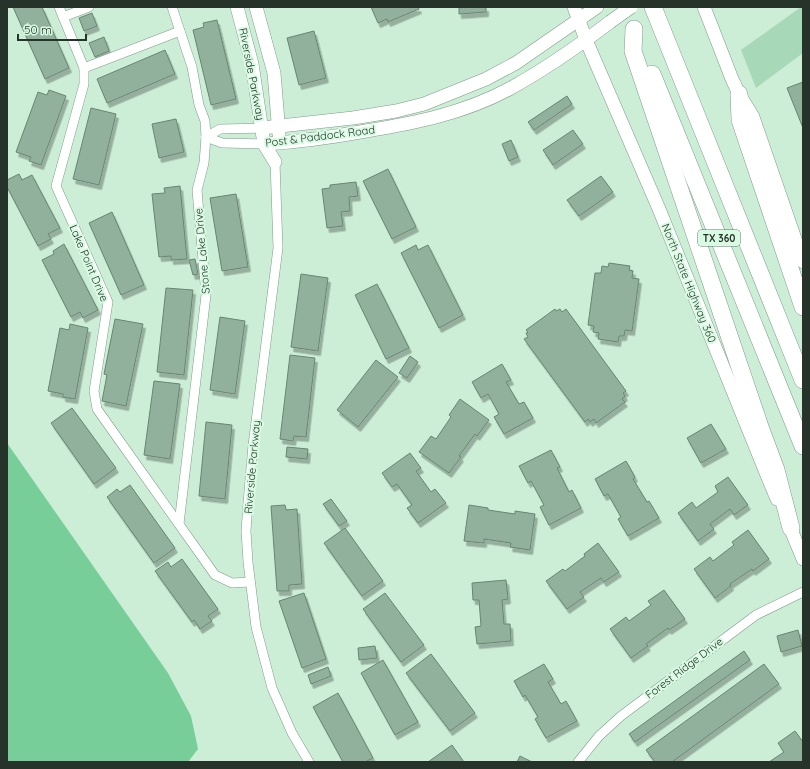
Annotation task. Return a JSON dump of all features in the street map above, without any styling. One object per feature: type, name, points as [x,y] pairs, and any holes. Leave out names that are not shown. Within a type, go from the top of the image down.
[{"type":"highway","name":"TX 360","points":[[625,7],[803,446]]},
{"type":"highway","name":"TX 360","points":[[653,7],[803,380]]},
{"type":"highway","points":[[634,29],[633,51],[776,470],[791,528]]},
{"type":"highway","points":[[739,94],[740,120],[803,307]]},
{"type":"street","name":"Lake Point Drive","points":[[59,7],[84,68],[84,84],[56,186],[108,302],[94,390],[97,409],[215,575],[232,583],[250,582]]},
{"type":"street","points":[[64,17],[89,7]]},
{"type":"street","name":"Stone Lake Drive","points":[[172,7],[192,67],[199,105],[205,121],[206,137],[204,163],[197,190],[206,295],[179,524]]},
{"type":"street","name":"Riverside Parkway","points":[[237,7],[252,64],[264,144],[275,162]]},
{"type":"street","name":"Riverside Parkway","points":[[256,7],[274,73],[280,143],[275,162],[278,248],[254,438],[246,531],[248,562],[256,627],[272,688],[292,733],[309,762]]},
{"type":"street","name":"North State Highway 360","points":[[574,7],[586,40],[660,209],[767,475],[803,559]]},
{"type":"street","name":"Post & Paddock Road","points":[[206,137],[220,129],[278,127],[353,118],[396,111],[424,104],[486,79],[516,63],[597,7]]},
{"type":"street","name":"Post & Paddock Road","points":[[206,137],[222,143],[280,143],[356,133],[406,124],[443,115],[475,104],[508,90],[544,69],[631,7]]},
{"type":"street","points":[[704,7],[739,94],[753,117],[803,262]]},
{"type":"street","points":[[84,68],[180,31]]},
{"type":"street","points":[[434,100],[443,115]]},
{"type":"street","name":"Forest Ridge Drive","points":[[578,762],[598,736],[639,702],[756,615],[803,592]]},
{"type":"shaded area","points":[[803,7],[803,53],[756,88],[741,50]]},
{"type":"shaded area","points":[[7,443],[168,673],[191,716],[198,749],[188,762],[7,762]]},
{"type":"building","points":[[13,7],[42,7],[69,68],[45,79]]},
{"type":"building","points":[[371,7],[418,7],[419,9],[388,22],[387,19],[378,23]]},
{"type":"building","points":[[459,7],[486,7],[486,12],[459,14]]},
{"type":"building","points":[[92,13],[97,26],[84,31],[79,18]]},
{"type":"building","points":[[217,20],[236,99],[211,105],[193,30],[204,27],[203,23]]},
{"type":"building","points":[[314,31],[326,78],[299,85],[287,38]]},
{"type":"building","points":[[104,37],[109,51],[95,57],[89,43]]},
{"type":"building","points":[[165,50],[175,74],[107,103],[97,79]]},
{"type":"building","points":[[803,82],[803,128],[787,88]]},
{"type":"building","points":[[49,90],[66,96],[41,165],[29,161],[31,157],[16,152],[38,92],[47,95]]},
{"type":"building","points":[[567,96],[572,104],[534,130],[528,122]]},
{"type":"building","points":[[91,108],[116,114],[99,185],[73,179]]},
{"type":"building","points":[[176,119],[184,152],[159,158],[152,124]]},
{"type":"building","points":[[573,130],[583,144],[553,165],[543,150]]},
{"type":"building","points":[[511,140],[518,157],[509,161],[502,144]]},
{"type":"building","points":[[388,169],[416,227],[392,239],[363,181]]},
{"type":"building","points":[[19,174],[22,180],[32,175],[60,228],[48,234],[51,239],[38,246],[7,187],[7,180]]},
{"type":"building","points":[[601,176],[613,192],[579,216],[567,200]]},
{"type":"building","points":[[356,182],[358,196],[349,197],[350,211],[341,212],[343,226],[327,228],[322,189],[330,188],[330,185]]},
{"type":"building","points":[[180,186],[187,259],[171,260],[171,256],[159,257],[152,194],[165,193],[164,188]]},
{"type":"building","points":[[236,194],[248,267],[222,271],[210,198]]},
{"type":"building","points":[[112,212],[144,285],[121,295],[89,223]]},
{"type":"building","points":[[64,244],[98,310],[83,318],[80,312],[71,317],[42,260],[54,254],[53,251]]},
{"type":"building","points":[[416,245],[418,250],[428,245],[463,315],[439,328],[401,253]]},
{"type":"building","points":[[195,259],[198,274],[193,275],[189,260]]},
{"type":"building","points":[[609,263],[630,266],[629,270],[633,271],[632,278],[639,279],[632,331],[625,330],[624,336],[619,336],[618,342],[598,339],[599,333],[593,332],[594,326],[588,325],[595,273],[601,273],[602,266],[608,267]]},
{"type":"building","points":[[301,274],[328,278],[318,351],[291,347]]},
{"type":"building","points":[[377,284],[409,348],[386,359],[355,295]]},
{"type":"building","points":[[166,288],[193,290],[184,375],[157,372]]},
{"type":"building","points":[[555,309],[556,311],[560,309],[562,312],[566,309],[626,391],[623,393],[625,396],[622,399],[625,402],[596,423],[594,419],[590,422],[588,419],[585,422],[524,339],[528,337],[526,333],[528,332],[526,330]]},
{"type":"building","points":[[220,317],[245,321],[235,394],[210,390]]},
{"type":"building","points":[[115,319],[143,324],[126,406],[102,401],[107,375],[104,374]]},
{"type":"building","points":[[70,324],[88,328],[75,399],[63,397],[63,394],[48,391],[60,328],[69,330]]},
{"type":"building","points":[[290,355],[315,358],[306,437],[294,436],[293,441],[280,439]]},
{"type":"building","points":[[410,356],[418,362],[407,378],[399,373]]},
{"type":"building","points":[[376,360],[398,377],[358,427],[337,410]]},
{"type":"building","points":[[502,364],[511,380],[506,382],[519,404],[524,402],[533,418],[504,434],[494,417],[499,414],[488,394],[481,398],[472,382]]},
{"type":"building","points":[[154,381],[180,384],[170,459],[144,455]]},
{"type":"building","points":[[460,399],[489,420],[477,436],[475,434],[449,473],[419,452],[431,436],[436,439],[451,417],[449,415]]},
{"type":"building","points":[[72,408],[116,468],[94,484],[51,423]]},
{"type":"building","points":[[206,422],[232,425],[225,499],[199,496]]},
{"type":"building","points":[[711,424],[726,449],[701,463],[687,438]]},
{"type":"building","points":[[287,447],[308,449],[307,459],[286,457]]},
{"type":"building","points":[[551,450],[560,467],[557,468],[569,492],[572,490],[581,508],[549,525],[540,507],[544,505],[531,481],[528,483],[519,466]]},
{"type":"building","points":[[410,453],[421,468],[416,471],[431,492],[435,489],[446,503],[418,523],[407,508],[412,505],[397,484],[392,487],[382,473]]},
{"type":"building","points":[[626,461],[635,477],[633,479],[659,518],[628,536],[618,519],[621,517],[608,494],[604,496],[595,479]]},
{"type":"building","points":[[728,477],[748,505],[734,515],[730,509],[710,524],[714,529],[698,541],[678,513],[692,502],[696,508],[718,492],[715,486]]},
{"type":"building","points":[[130,485],[175,548],[154,563],[107,497],[117,489],[120,492]]},
{"type":"building","points":[[331,499],[347,521],[339,526],[323,504]]},
{"type":"building","points":[[285,505],[286,510],[297,509],[302,584],[289,585],[289,591],[277,591],[271,506]]},
{"type":"building","points":[[469,505],[488,508],[488,510],[515,514],[515,511],[535,514],[530,550],[510,547],[511,543],[484,539],[484,543],[464,541]]},
{"type":"building","points":[[345,528],[383,581],[362,596],[324,543]]},
{"type":"building","points":[[748,530],[769,559],[753,571],[752,569],[730,584],[731,586],[715,598],[694,569],[710,557],[713,561],[734,545],[732,542]]},
{"type":"building","points":[[598,543],[619,572],[604,582],[601,578],[580,592],[584,597],[567,609],[546,581],[563,569],[565,571],[585,556],[584,554]]},
{"type":"building","points":[[182,559],[218,609],[208,616],[212,621],[200,629],[194,620],[192,622],[155,571],[168,562],[171,567]]},
{"type":"building","points":[[506,580],[508,599],[502,600],[504,624],[510,624],[511,641],[477,644],[475,627],[481,626],[479,600],[473,600],[472,583]]},
{"type":"building","points":[[664,590],[685,619],[669,630],[668,628],[646,644],[648,646],[631,658],[610,629],[626,617],[629,621],[651,605],[648,601]]},
{"type":"building","points":[[304,593],[326,659],[302,668],[279,601]]},
{"type":"building","points":[[385,593],[424,645],[401,662],[363,609]]},
{"type":"building","points":[[798,630],[802,646],[781,652],[777,636]]},
{"type":"building","points":[[375,646],[377,658],[359,660],[358,648]]},
{"type":"building","points":[[744,651],[750,660],[635,742],[629,734]]},
{"type":"building","points":[[431,654],[475,713],[450,731],[406,673]]},
{"type":"building","points":[[383,660],[418,722],[395,735],[361,673]]},
{"type":"building","points":[[544,664],[553,679],[548,682],[561,704],[566,701],[577,721],[546,738],[535,719],[538,717],[525,695],[523,697],[514,681]]},
{"type":"building","points":[[764,664],[779,684],[672,762],[655,762],[646,750]]},
{"type":"building","points":[[328,667],[331,676],[311,684],[308,675]]},
{"type":"building","points":[[338,693],[373,758],[365,762],[343,762],[313,707]]},
{"type":"building","points":[[795,731],[803,742],[803,762],[769,762],[784,752],[778,743]]},
{"type":"building","points":[[452,745],[464,762],[428,762]]},
{"type":"building","points":[[520,756],[532,762],[517,762]]}]
